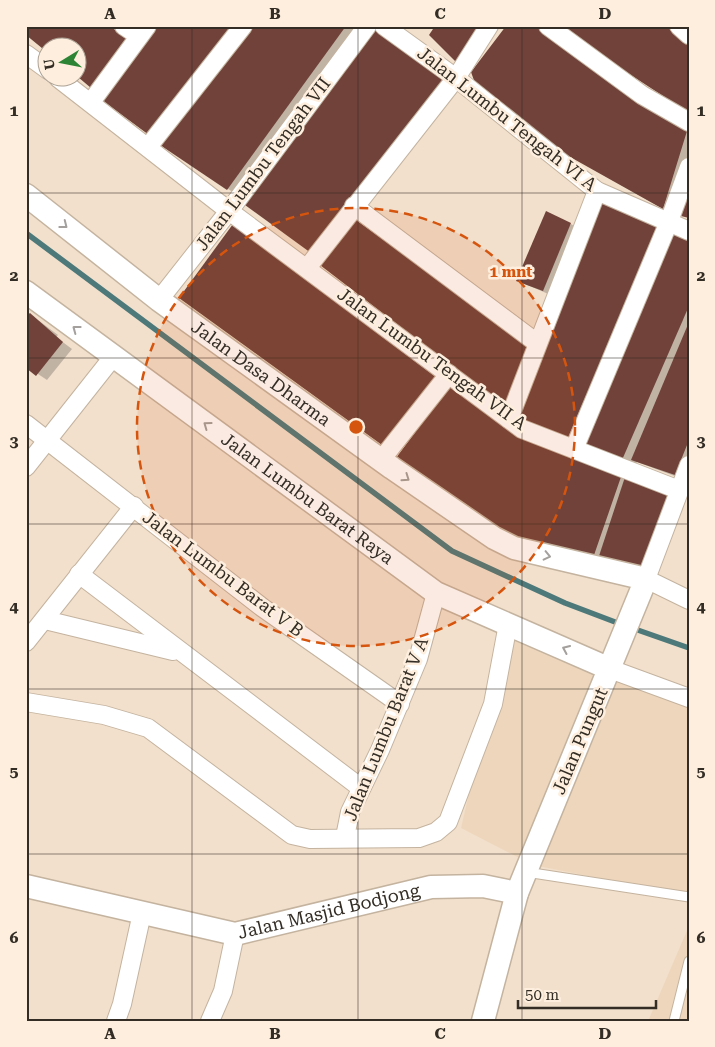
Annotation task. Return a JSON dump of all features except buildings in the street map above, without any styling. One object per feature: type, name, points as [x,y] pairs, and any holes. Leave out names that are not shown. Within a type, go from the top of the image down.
[{"type":"street","points":[[91,102],[143,31],[124,26]]},
{"type":"street","points":[[148,147],[243,26]]},
{"type":"street","name":"Jalan Lumbu Tengah VII","points":[[159,300],[229,211],[366,26]]},
{"type":"street","name":"Jalan Lumbu Tengah VI A","points":[[384,26],[456,78],[597,191],[668,224],[689,231]]},
{"type":"street","points":[[307,268],[456,78],[489,26]]},
{"type":"street","points":[[548,26],[642,95],[689,122]]},
{"type":"street","points":[[679,26],[689,35]]},
{"type":"street","points":[[26,54],[38,63]]},
{"type":"street","name":"Jalan Lumbu Tengah VII A","points":[[72,88],[229,211],[522,428],[679,490]]},
{"type":"street","points":[[574,449],[668,224],[689,167]]},
{"type":"street","points":[[509,419],[597,191]]},
{"type":"street","name":"Jalan Dasa Dharma","points":[[26,195],[159,300],[381,460],[494,538],[514,548],[646,580]]},
{"type":"street","points":[[354,206],[537,343]]},
{"type":"street","name":"Jalan Lumbu Barat Raya","points":[[26,292],[436,593],[508,624],[613,662]]},
{"type":"street","points":[[26,467],[114,356]]},
{"type":"street","points":[[381,460],[449,374]]},
{"type":"street","name":"Jalan Lumbu Barat V B","points":[[26,424],[263,608],[400,704]]},
{"type":"street","name":"Jalan Pungut","points":[[483,1021],[516,893],[613,662],[689,465]]},
{"type":"street","points":[[26,642],[134,506]]},
{"type":"street","points":[[79,574],[361,788]]},
{"type":"street","points":[[646,580],[689,600]]},
{"type":"street","name":"Jalan Lumbu Barat V A","points":[[345,837],[350,812],[400,704],[418,659],[436,593]]},
{"type":"street","points":[[45,620],[180,652]]},
{"type":"street","name":"Jalan Lumbu Barat V A","points":[[26,702],[104,716],[148,728],[292,835],[310,838],[419,838],[436,832],[448,822],[493,704],[508,624]]},
{"type":"street","points":[[613,662],[689,698]]},
{"type":"street","name":"Jalan Masjid Bodjong","points":[[26,886],[235,934],[431,888],[483,886],[516,893]]},
{"type":"street","points":[[116,1021],[122,1004],[142,913]]},
{"type":"street","points":[[210,1021],[223,991],[235,934]]},
{"type":"lane","points":[[526,872],[689,897]]},
{"type":"lane","points":[[674,1021],[689,961]]},
{"type":"shaded area","points":[[506,634],[689,702],[689,896],[533,865],[461,828]]},
{"type":"shaded area","points":[[689,926],[689,1021],[622,1021],[649,1019]]},
{"type":"waterway","points":[[26,233],[452,551],[565,603],[623,625]]},
{"type":"waterway","points":[[632,628],[689,648]]}]
